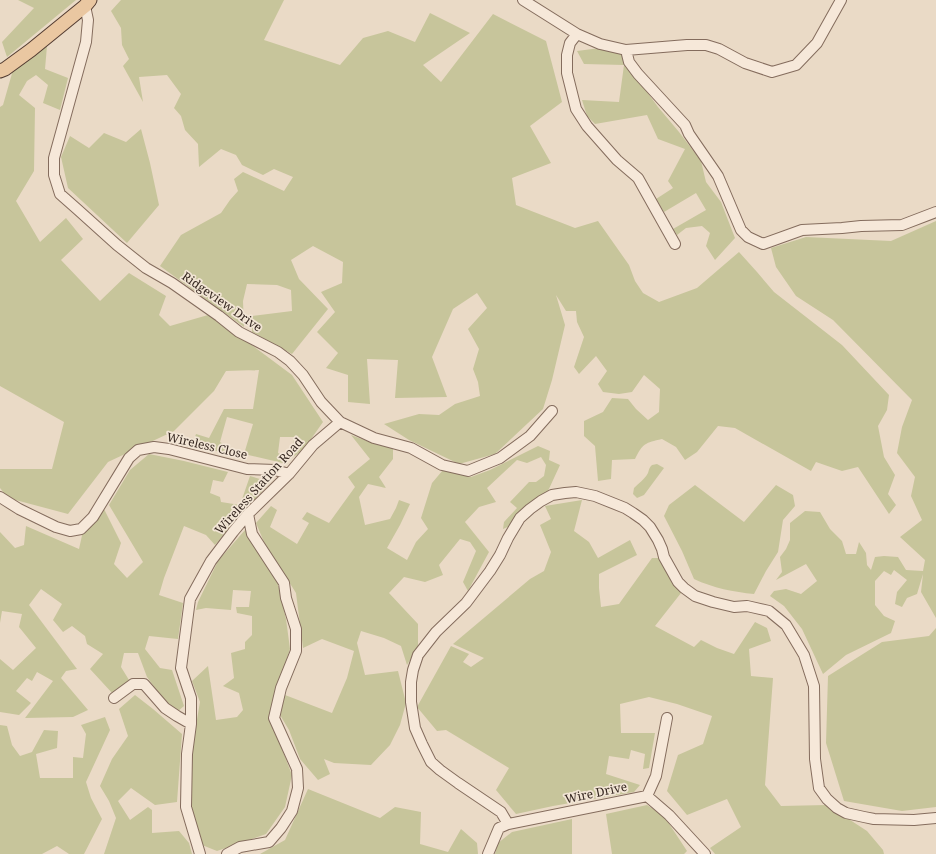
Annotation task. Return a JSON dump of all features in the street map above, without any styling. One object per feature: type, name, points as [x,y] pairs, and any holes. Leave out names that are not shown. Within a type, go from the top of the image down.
[{"type":"main road","points":[[0,71],[31,50],[88,3]]},
{"type":"street","points":[[523,0],[577,34],[600,44],[626,50],[706,44],[720,49],[746,63],[772,72],[796,65],[817,43],[841,0]]},
{"type":"street","name":"Ridgeview Drive","points":[[88,3],[86,42],[54,158],[54,175],[60,194],[118,245],[146,268],[172,283],[239,332],[278,352],[290,361],[321,402],[340,422],[374,438],[411,448],[442,465],[468,471],[500,458],[530,436],[552,410]]},
{"type":"street","points":[[577,34],[570,43],[567,55],[567,73],[576,109],[587,126],[618,160],[638,178],[675,244]]},
{"type":"street","points":[[626,50],[630,62],[638,74],[685,125],[689,134],[718,176],[741,230],[748,237],[764,244],[802,230],[861,226],[902,226],[936,212]]},
{"type":"street","name":"Wireless Station Road","points":[[200,854],[186,807],[187,754],[191,724],[191,698],[181,668],[190,599],[211,561],[248,514],[289,474],[313,445],[340,422]]},
{"type":"street","name":"Wireless Close","points":[[0,497],[56,527],[70,531],[81,529],[93,517],[129,458],[138,450],[154,447],[169,449],[247,469],[275,470],[289,474]]},
{"type":"street","points":[[488,854],[499,828],[508,824],[501,812],[458,783],[431,762],[415,728],[411,702],[411,682],[413,670],[418,655],[431,638],[466,603],[490,571],[520,518],[541,501],[552,495],[576,492],[595,496],[625,508],[643,520],[650,527],[658,540],[664,557],[678,582],[695,596],[734,607],[747,606],[769,611],[786,625],[804,655],[814,686],[815,765],[819,788],[827,799],[837,808],[846,813],[874,819],[914,820],[936,818]]},
{"type":"street","points":[[228,854],[240,847],[269,842],[281,828],[292,811],[298,788],[297,770],[274,718],[281,688],[296,651],[296,630],[286,598],[284,583],[252,534],[248,514]]},
{"type":"street","points":[[114,698],[133,684],[144,684],[165,708],[191,724]]},
{"type":"street","points":[[667,718],[656,776],[647,796],[669,815],[705,854]]},
{"type":"street","name":"Wire Drive","points":[[508,824],[647,796]]},
{"type":"shaded area","points":[[18,0],[76,0],[7,57],[2,42],[34,8]]},
{"type":"shaded area","points":[[121,0],[284,0],[264,40],[340,65],[363,38],[388,31],[415,42],[430,13],[470,33],[423,65],[441,82],[493,14],[546,41],[562,102],[530,126],[551,163],[512,178],[516,205],[575,228],[598,221],[629,265],[635,281],[643,293],[659,302],[697,288],[739,252],[774,292],[842,345],[889,395],[887,410],[878,426],[884,457],[895,475],[888,494],[896,505],[889,514],[858,467],[842,471],[816,462],[811,471],[735,428],[718,426],[697,452],[685,460],[676,447],[662,439],[656,440],[645,444],[635,459],[612,460],[611,479],[598,481],[595,446],[584,436],[584,421],[603,412],[612,398],[628,399],[648,420],[659,412],[660,389],[644,375],[632,392],[619,394],[603,392],[598,384],[607,371],[596,356],[579,374],[574,367],[584,337],[577,322],[576,311],[566,311],[556,295],[565,325],[552,380],[543,409],[495,454],[459,464],[409,440],[384,424],[419,414],[439,415],[455,404],[480,396],[478,382],[473,369],[479,349],[468,329],[487,308],[477,293],[453,309],[432,357],[447,397],[395,398],[398,360],[367,359],[370,404],[348,402],[348,375],[326,368],[338,353],[317,332],[335,312],[321,292],[342,283],[343,262],[313,246],[291,260],[299,279],[328,309],[292,354],[252,332],[252,316],[292,311],[291,290],[277,285],[247,284],[243,301],[244,327],[160,266],[181,235],[221,213],[238,191],[234,179],[243,172],[284,191],[293,177],[274,169],[263,175],[242,165],[236,155],[221,149],[199,167],[198,144],[185,130],[181,116],[174,108],[181,94],[167,75],[139,77],[143,102],[123,66],[129,59],[122,45],[121,28],[111,11]]},
{"type":"shaded area","points":[[47,46],[45,69],[68,78],[60,110],[43,103],[48,85],[36,75],[27,81],[19,95],[35,108],[34,171],[16,201],[40,242],[66,218],[83,239],[61,260],[100,301],[129,273],[166,296],[159,315],[170,326],[208,315],[292,375],[323,422],[304,449],[292,458],[294,437],[280,437],[278,453],[288,457],[287,464],[244,454],[253,424],[227,417],[220,442],[230,448],[226,453],[192,446],[196,434],[209,438],[224,409],[253,409],[259,370],[226,371],[214,391],[174,431],[108,462],[68,514],[8,498],[0,488],[0,469],[52,469],[64,422],[0,386],[0,107],[3,105],[13,70]]},
{"type":"shaded area","points":[[600,48],[623,53],[624,60],[658,107],[701,161],[706,182],[721,202],[735,238],[715,260],[706,246],[710,233],[702,226],[686,228],[677,235],[673,229],[706,210],[696,193],[664,212],[656,199],[673,188],[668,181],[685,149],[658,139],[647,115],[595,124],[587,116],[582,100],[619,102],[624,65],[584,64],[577,51]]},
{"type":"shaded area","points":[[141,129],[159,205],[127,243],[68,188],[61,157],[70,136],[89,148],[104,133],[126,142]]},
{"type":"shaded area","points":[[936,221],[936,618],[921,592],[923,574],[917,594],[907,598],[902,607],[895,604],[897,592],[907,580],[894,570],[891,575],[884,571],[875,581],[875,605],[884,616],[895,621],[891,633],[846,655],[823,674],[802,629],[784,606],[770,596],[774,591],[786,589],[801,594],[817,581],[806,564],[776,580],[782,572],[780,557],[790,540],[790,523],[805,511],[820,512],[830,529],[842,541],[846,554],[856,554],[859,542],[866,553],[867,565],[871,570],[875,557],[884,556],[898,557],[906,570],[923,571],[925,560],[900,537],[922,520],[911,496],[915,477],[897,453],[902,427],[912,400],[833,320],[796,296],[776,267],[771,248],[806,237],[891,241]]},
{"type":"shaded area","points":[[351,435],[378,445],[393,448],[393,459],[379,477],[386,488],[368,484],[359,497],[365,525],[390,519],[399,500],[410,504],[387,548],[407,560],[416,542],[428,529],[421,518],[432,483],[443,470],[471,477],[490,470],[538,446],[550,451],[549,460],[560,465],[548,491],[510,526],[503,529],[504,522],[517,508],[510,502],[529,482],[536,482],[544,476],[546,465],[541,457],[527,463],[517,460],[487,488],[496,502],[479,507],[465,522],[489,552],[468,591],[463,582],[476,551],[470,542],[460,539],[439,565],[443,575],[425,582],[404,577],[389,593],[418,624],[418,647],[407,665],[401,646],[384,638],[361,631],[357,643],[365,675],[398,671],[406,703],[400,725],[390,745],[371,765],[334,763],[324,759],[330,774],[318,780],[300,759],[289,730],[280,715],[285,695],[332,713],[347,678],[354,651],[322,639],[303,648],[296,593],[264,542],[256,523],[271,506],[277,510],[270,527],[297,544],[309,523],[302,519],[307,512],[329,523],[355,487],[348,477],[370,459]]},
{"type":"shaded area","points":[[149,454],[228,472],[223,482],[213,480],[210,493],[220,497],[221,502],[240,505],[250,476],[270,482],[215,545],[206,535],[184,526],[164,578],[159,595],[183,603],[178,639],[149,636],[145,649],[160,668],[172,670],[184,706],[177,712],[160,695],[147,677],[138,653],[124,653],[121,667],[129,680],[113,694],[90,669],[103,654],[87,644],[85,636],[72,626],[63,632],[53,620],[62,604],[41,589],[29,605],[77,669],[66,671],[61,678],[88,710],[73,717],[25,718],[53,681],[37,672],[32,681],[27,678],[16,691],[31,703],[19,715],[0,712],[0,659],[13,670],[36,648],[19,627],[22,614],[2,611],[0,623],[0,532],[15,548],[24,545],[26,526],[79,549],[83,531],[104,509],[121,543],[114,564],[127,578],[143,562],[109,505],[130,470]]},
{"type":"shaded area","points":[[657,464],[664,468],[644,495],[637,498],[633,494],[634,488],[645,477],[652,465]]},
{"type":"shaded area","points":[[695,485],[744,522],[776,485],[793,495],[795,506],[783,520],[778,552],[754,594],[724,589],[694,579],[682,551],[664,516],[669,505]]},
{"type":"shaded area","points":[[582,500],[574,531],[589,542],[598,558],[630,540],[637,555],[599,574],[601,607],[619,604],[652,558],[659,558],[681,593],[655,626],[694,647],[701,640],[734,654],[755,622],[767,628],[771,641],[749,649],[751,676],[773,678],[765,785],[781,806],[827,805],[867,831],[883,850],[884,854],[715,854],[710,848],[741,827],[727,799],[687,815],[667,791],[678,755],[703,744],[712,716],[677,704],[649,697],[620,704],[621,733],[655,733],[649,768],[643,769],[645,754],[631,750],[629,759],[609,756],[606,774],[640,785],[634,792],[516,814],[496,790],[509,768],[446,730],[437,731],[417,707],[451,646],[469,654],[463,662],[471,667],[484,658],[453,644],[530,579],[544,571],[551,552],[540,525],[551,519],[545,506]]},
{"type":"shaded area","points":[[245,530],[277,580],[286,619],[290,649],[269,715],[292,775],[285,807],[266,834],[217,851],[202,845],[190,804],[191,754],[200,702],[192,681],[208,666],[216,720],[237,717],[243,710],[239,693],[223,686],[234,678],[231,653],[245,649],[245,642],[252,635],[252,616],[237,613],[236,607],[249,607],[251,591],[233,590],[231,610],[206,608],[196,610],[198,602],[218,561]]},
{"type":"shaded area","points":[[936,628],[936,807],[902,811],[844,801],[826,743],[828,676],[882,642],[929,636]]},
{"type":"shaded area","points":[[135,695],[182,734],[177,802],[155,805],[131,788],[118,801],[130,820],[148,807],[152,810],[152,833],[179,831],[189,843],[192,854],[104,854],[116,818],[109,801],[100,786],[112,759],[128,736],[119,709]]},
{"type":"shaded area","points":[[105,717],[110,730],[86,782],[91,798],[102,819],[84,854],[69,854],[57,846],[42,854],[0,854],[0,725],[7,726],[12,745],[20,756],[32,752],[44,730],[58,731],[57,748],[36,754],[40,778],[73,778],[73,757],[83,758],[86,734],[81,725]]},
{"type":"shaded area","points":[[308,789],[380,818],[395,807],[421,812],[420,844],[448,852],[461,829],[477,843],[478,854],[260,854],[285,840]]},
{"type":"shaded area","points":[[647,805],[664,816],[687,851],[684,854],[612,854],[606,814]]},
{"type":"shaded area","points":[[572,819],[572,854],[495,854],[498,843],[512,832]]}]
